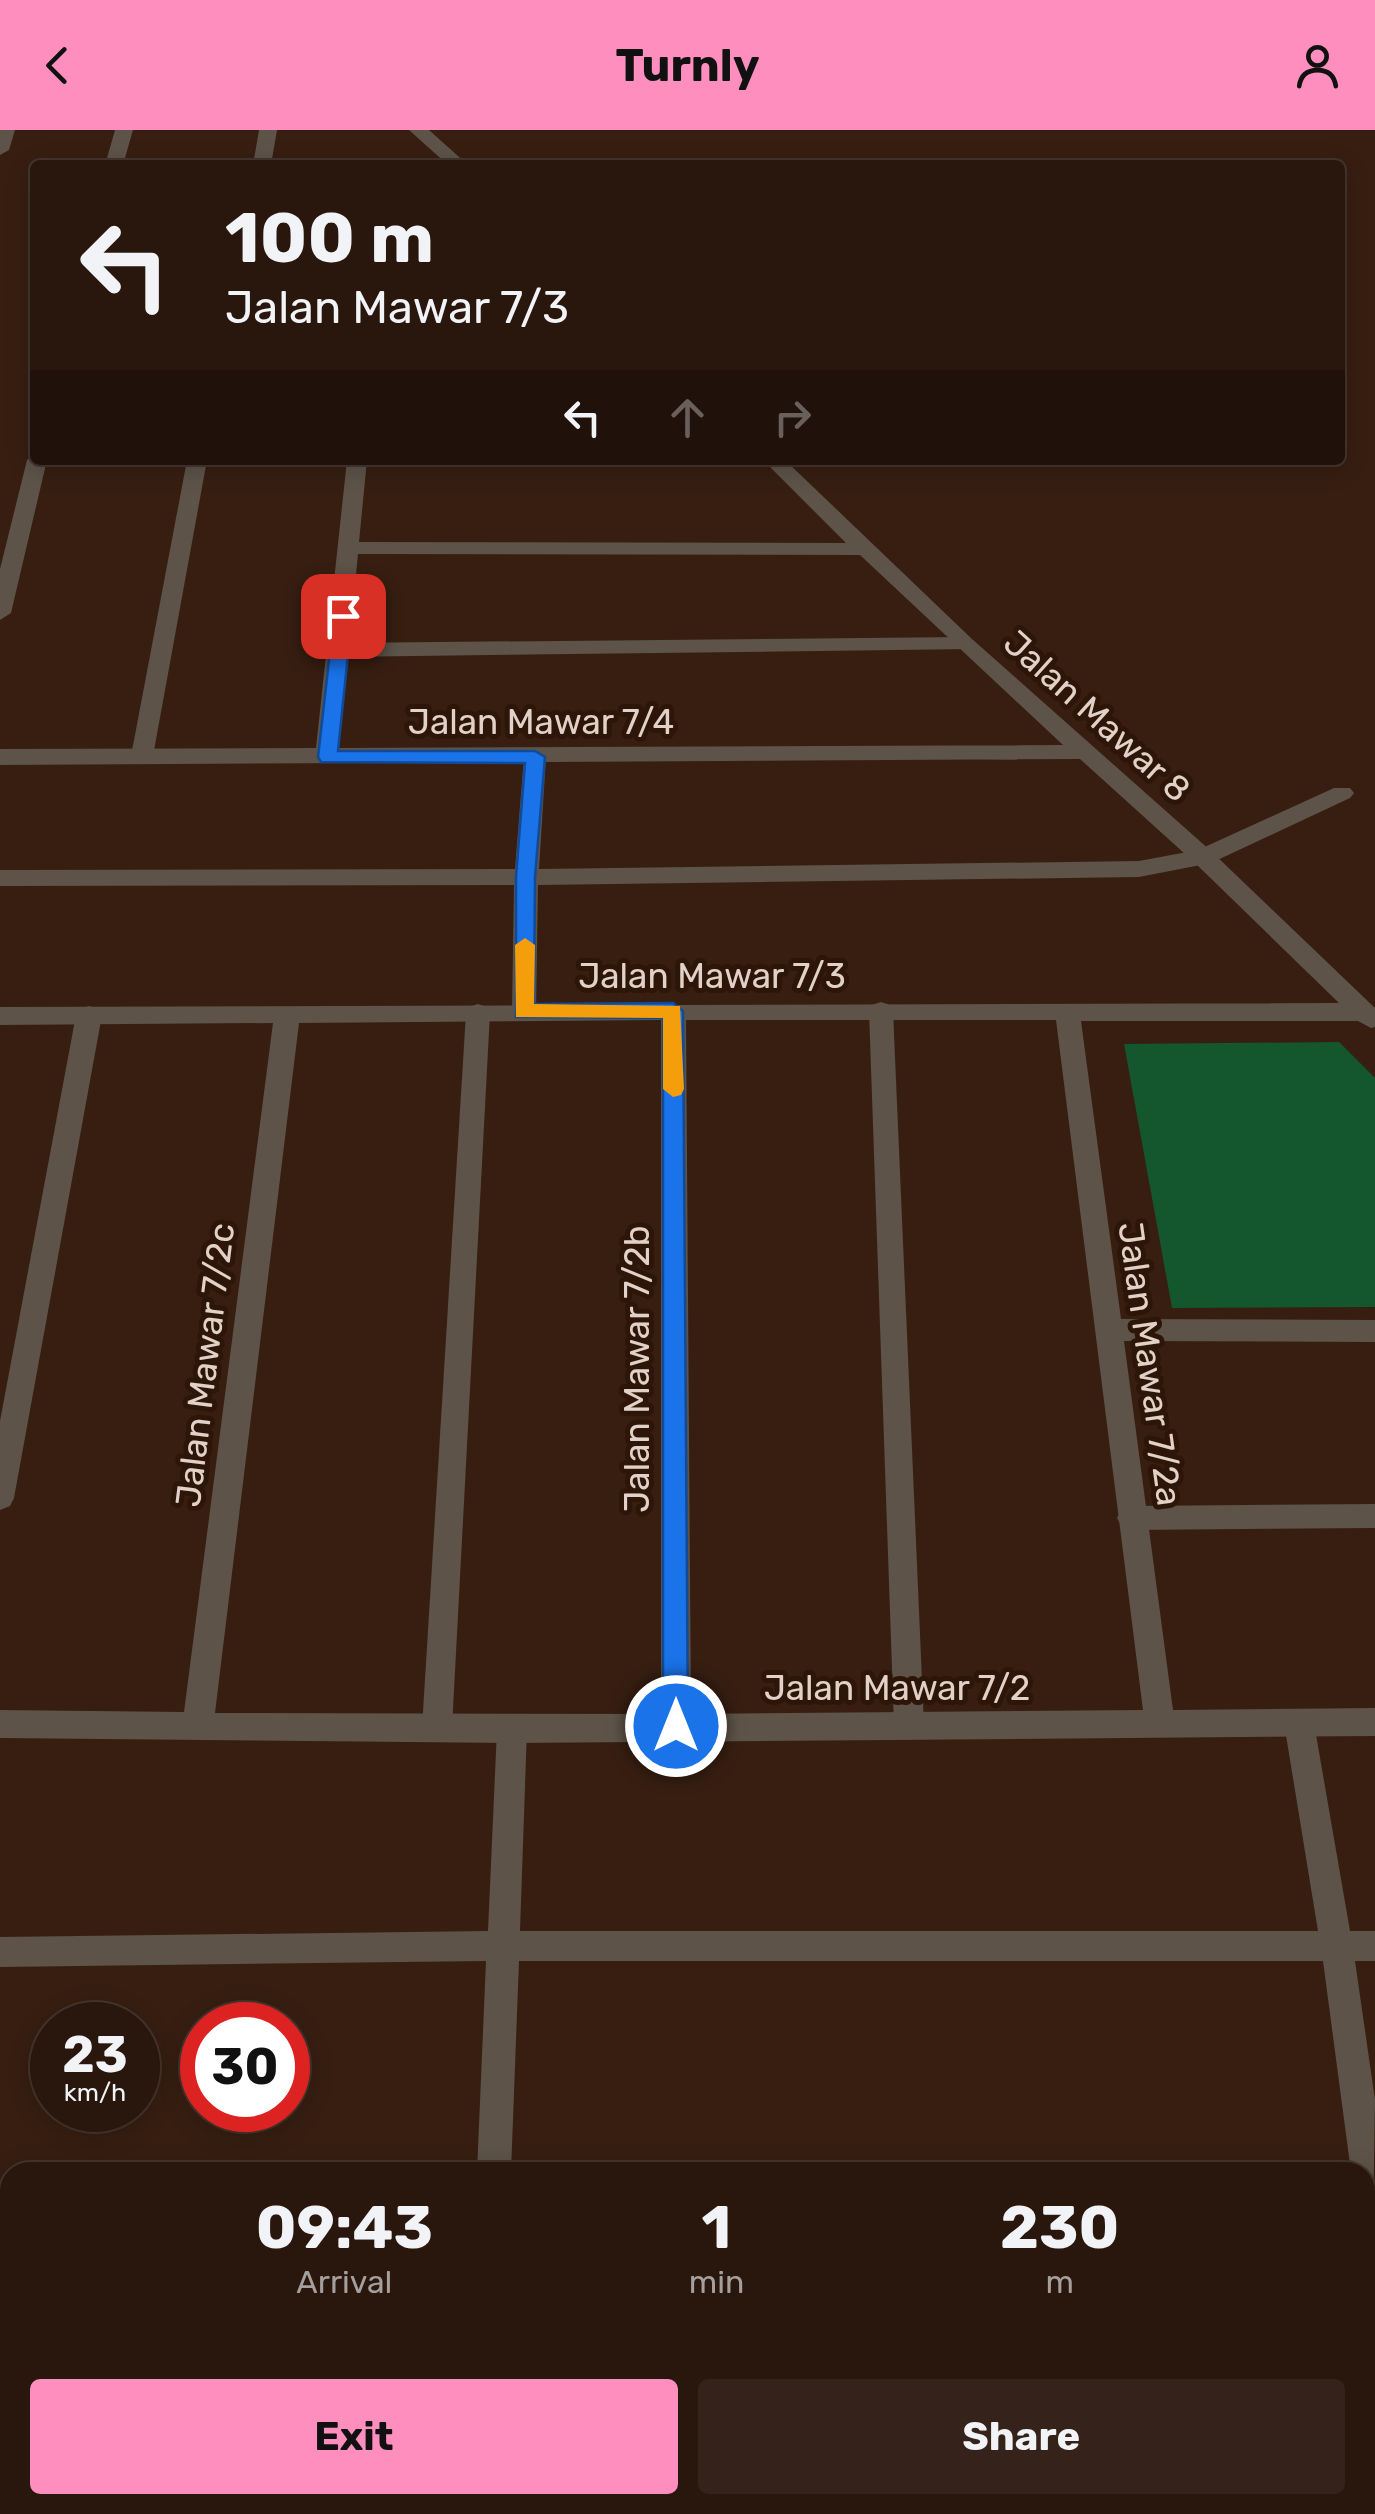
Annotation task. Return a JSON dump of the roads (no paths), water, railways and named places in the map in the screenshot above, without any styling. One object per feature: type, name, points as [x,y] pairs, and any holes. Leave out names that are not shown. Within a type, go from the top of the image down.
[{"type":"street","points":[[0,150],[6,130]]},
{"type":"street","points":[[115,160],[124,130]]},
{"type":"street","points":[[263,160],[268,130]]},
{"type":"street","points":[[418,130],[446,160]]},
{"type":"street","points":[[0,614],[36,465]]},
{"type":"street","points":[[142,756],[196,465]]},
{"type":"street","points":[[328,757],[357,465]]},
{"type":"street","name":"Jalan Mawar 8","points":[[778,465],[964,644],[1203,857],[1370,1018]]},
{"type":"street","points":[[351,548],[868,549]]},
{"type":"street","points":[[339,650],[964,644]]},
{"type":"street","name":"Jalan Mawar 7/4","points":[[0,756],[1082,752]]},
{"type":"street","points":[[524,1012],[526,877],[535,757]]},
{"type":"street","points":[[0,878],[526,877],[1139,869],[1203,857],[1342,793]]},
{"type":"street","name":"Jalan Mawar 7/2b","points":[[673,1011],[676,1726]]},
{"type":"street","points":[[880,1011],[909,1726]]},
{"type":"street","name":"Jalan Mawar 7/3","points":[[0,1016],[880,1011],[1370,1018]]},
{"type":"street","name":"Jalan Mawar 7/2a","points":[[1067,1012],[1160,1725]]},
{"type":"street","points":[[437,1728],[478,1013]]},
{"type":"street","points":[[0,1498],[89,1015]]},
{"type":"street","name":"Jalan Mawar 7/2c","points":[[198,1725],[287,1015]]},
{"type":"street","points":[[1106,1330],[1375,1331]]},
{"type":"street","points":[[1132,1518],[1375,1516]]},
{"type":"street","name":"Jalan Mawar 7/2","points":[[0,1724],[512,1729],[1375,1722]]},
{"type":"street","points":[[1299,1723],[1337,1946],[1365,2162]]},
{"type":"street","points":[[494,2162],[512,1729]]},
{"type":"street","points":[[0,1952],[504,1946],[1375,1946]]}]
